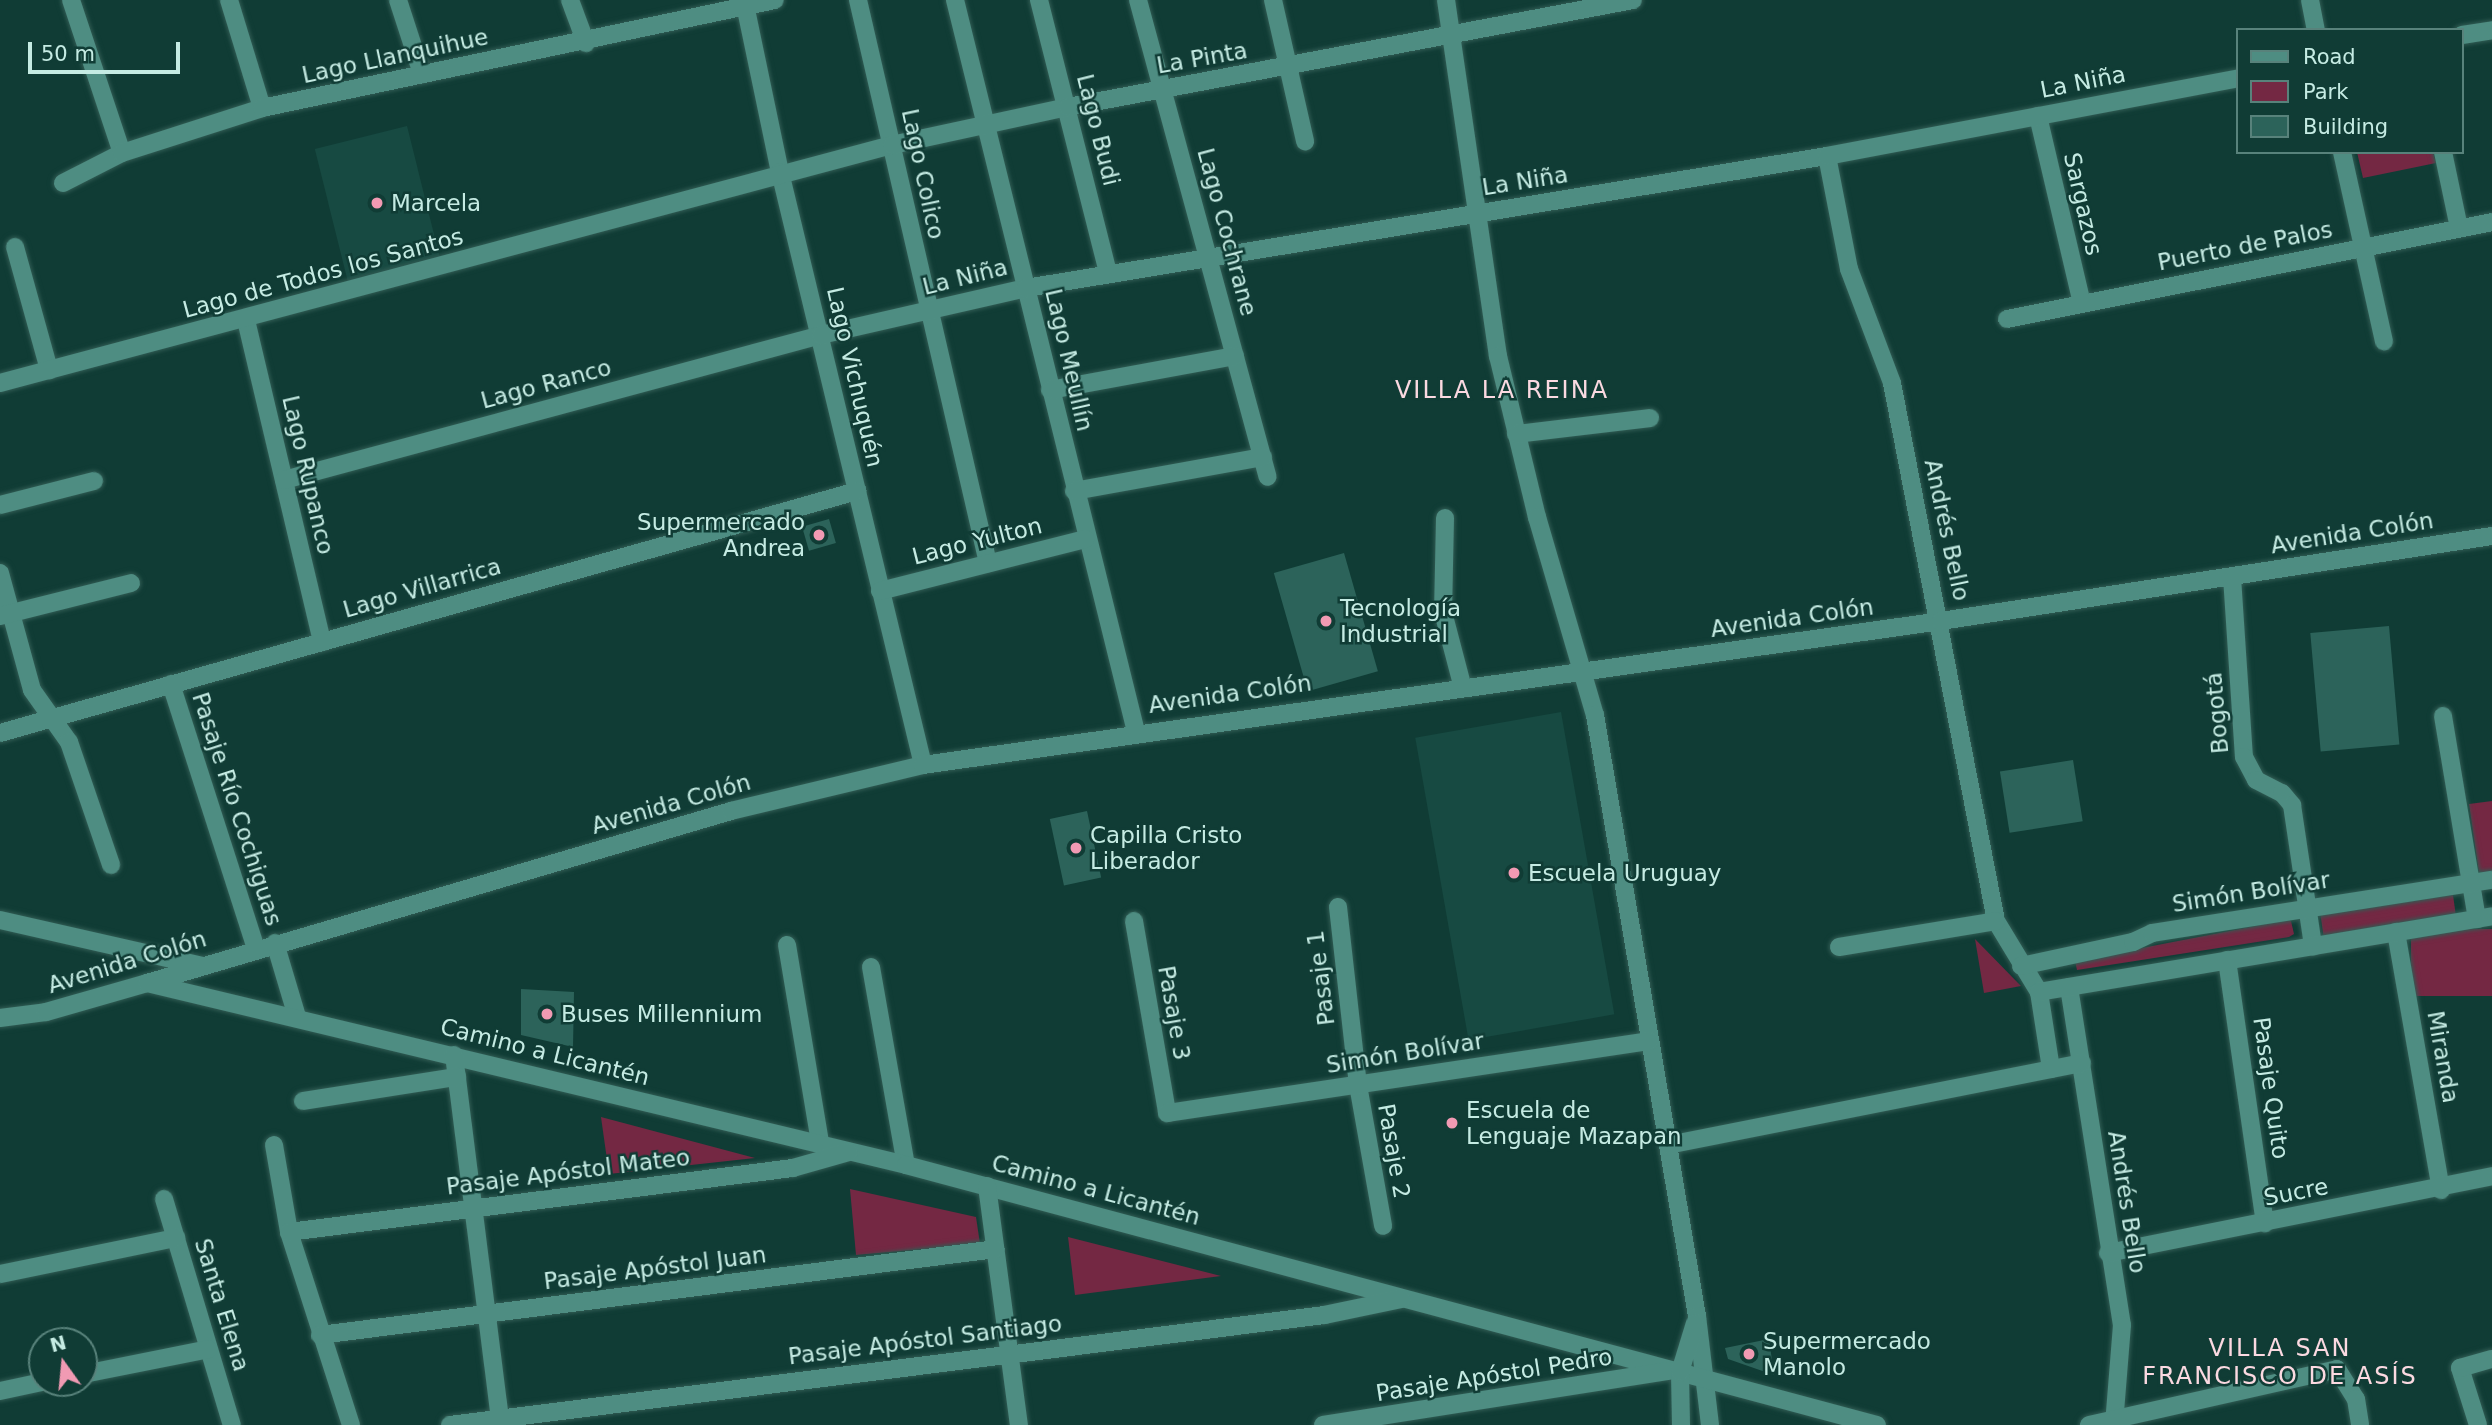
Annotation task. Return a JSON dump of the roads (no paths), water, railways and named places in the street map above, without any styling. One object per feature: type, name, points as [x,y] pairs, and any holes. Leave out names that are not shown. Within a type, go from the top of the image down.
[{"type":"street","points":[[71,0],[122,153]]},
{"type":"street","points":[[229,0],[262,108]]},
{"type":"street","points":[[398,0],[422,74]]},
{"type":"street","points":[[570,0],[586,43]]},
{"type":"street","name":"Lago Llanquihue","points":[[63,183],[122,153],[262,108],[586,43],[745,4],[775,0]]},
{"type":"street","name":"Lago Colico","points":[[858,0],[988,563]]},
{"type":"street","name":"Lago Meullín","points":[[955,0],[1074,492],[1136,732]]},
{"type":"street","name":"Lago Budi","points":[[1039,0],[1108,272]]},
{"type":"street","name":"Lago Cochrane","points":[[1138,0],[1268,477]]},
{"type":"street","points":[[1273,0],[1305,141]]},
{"type":"street","points":[[1446,0],[1480,214],[1498,356],[1516,434],[1595,715],[1697,1316],[1710,1425]]},
{"type":"street","name":"La Pinta","points":[[780,172],[1068,107],[1452,37],[1633,0]]},
{"type":"street","points":[[2310,0],[2316,28]]},
{"type":"street","name":"Lago Vichuquén","points":[[745,4],[780,172],[923,765]]},
{"type":"street","points":[[2464,35],[2492,30]]},
{"type":"street","name":"La Niña","points":[[821,335],[1108,272],[1209,260],[1827,156],[2236,78]]},
{"type":"street","name":"Sargazos","points":[[2038,116],[2082,303]]},
{"type":"street","points":[[2342,154],[2384,341]]},
{"type":"street","points":[[2442,154],[2459,228]]},
{"type":"street","name":"Andrés Bello","points":[[1827,156],[1849,269],[1892,383],[1941,621],[1996,921],[2039,992],[2051,1069]]},
{"type":"street","name":"Lago de Todos los Santos","points":[[0,383],[246,320],[780,172]]},
{"type":"street","name":"Puerto de Palos","points":[[2007,318],[2492,222]]},
{"type":"street","points":[[15,247],[49,370]]},
{"type":"street","name":"Lago Rupanco","points":[[246,320],[322,642]]},
{"type":"street","name":"Lago Ranco","points":[[284,480],[821,335]]},
{"type":"street","points":[[1050,390],[1235,356]]},
{"type":"street","points":[[1516,434],[1650,418]]},
{"type":"street","points":[[1074,492],[1263,457]]},
{"type":"street","points":[[0,505],[94,481]]},
{"type":"street","name":"Lago Villarrica","points":[[0,733],[857,491]]},
{"type":"street","points":[[1445,518],[1443,612],[1463,688]]},
{"type":"street","name":"Avenida Colón","points":[[0,1018],[46,1012],[147,984],[275,943],[731,811],[923,765],[1136,732],[1941,621],[2492,536]]},
{"type":"street","name":"Lago Yulton","points":[[880,591],[1086,539]]},
{"type":"street","points":[[0,573],[6,615],[32,690],[69,742],[111,865]]},
{"type":"street","name":"Bogotá","points":[[2232,577],[2244,757],[2256,780],[2282,793],[2292,805],[2313,946]]},
{"type":"street","points":[[6,615],[131,583]]},
{"type":"street","name":"Pasaje Río Cochiguas","points":[[171,684],[256,949]]},
{"type":"street","points":[[2039,992],[2484,918],[2471,883],[2443,716]]},
{"type":"street","name":"Simón Bolívar","points":[[2021,966],[2133,942],[2152,933],[2492,880]]},
{"type":"street","name":"Pasaje 1","points":[[1338,907],[1358,1085]]},
{"type":"street","points":[[0,920],[202,966]]},
{"type":"street","name":"Pasaje 3","points":[[1134,921],[1167,1113]]},
{"type":"street","points":[[1839,947],[1996,921]]},
{"type":"street","name":"Miranda","points":[[2396,932],[2441,1190]]},
{"type":"street","points":[[275,943],[297,1017]]},
{"type":"street","points":[[787,946],[820,1143]]},
{"type":"street","name":"Pasaje Quito","points":[[2227,960],[2265,1223]]},
{"type":"street","points":[[872,967],[906,1165]]},
{"type":"street","name":"Camino a Licantén","points":[[147,984],[297,1017],[820,1143],[1706,1378],[1827,1418],[1877,1425]]},
{"type":"street","name":"Andrés Bello","points":[[2069,987],[2108,1253],[2122,1325],[2115,1422]]},
{"type":"street","name":"Simón Bolívar","points":[[1167,1113],[1650,1041]]},
{"type":"street","points":[[454,1055],[500,1422]]},
{"type":"street","points":[[1668,1145],[2081,1063]]},
{"type":"street","points":[[303,1101],[457,1077]]},
{"type":"street","name":"Pasaje 2","points":[[1358,1085],[1382,1226]]},
{"type":"street","points":[[274,1145],[289,1232],[351,1425]]},
{"type":"street","name":"Pasaje Apóstol Mateo","points":[[289,1232],[793,1168],[851,1152]]},
{"type":"street","name":"Sucre","points":[[2108,1253],[2441,1190],[2492,1176]]},
{"type":"street","points":[[987,1186],[1019,1425]]},
{"type":"street","name":"Santa Elena","points":[[164,1199],[232,1425]]},
{"type":"street","points":[[0,1274],[176,1238]]},
{"type":"street","name":"Pasaje Apóstol Juan","points":[[320,1335],[996,1249]]},
{"type":"street","name":"Pasaje Apóstol Santiago","points":[[450,1425],[500,1422],[1324,1315],[1404,1298]]},
{"type":"street","points":[[1681,1425],[1676,1371],[1697,1316]]},
{"type":"street","points":[[98,1371],[209,1349]]},
{"type":"street","points":[[2477,1425],[2460,1368],[2492,1359]]},
{"type":"street","points":[[2089,1425],[2115,1422],[2337,1369],[2356,1399],[2360,1425]]},
{"type":"street","name":"Pasaje Apóstol Pedro","points":[[1323,1425],[1676,1371]]},
{"type":"street","points":[[0,1391],[28,1385]]},
{"type":"place","name":"Marcela","points":[[377,203]]},
{"type":"place","name":"Supermercado Andrea","points":[[819,535]]},
{"type":"place","name":"Tecnología Industrial","points":[[1326,621]]},
{"type":"place","name":"Capilla Cristo Liberador","points":[[1076,848]]},
{"type":"place","name":"Escuela Uruguay","points":[[1514,873]]},
{"type":"place","name":"Buses Millennium","points":[[547,1014]]},
{"type":"place","name":"Escuela de Lenguaje Mazapan","points":[[1452,1123]]},
{"type":"place","name":"Supermercado Manolo","points":[[1749,1354]]},
{"type":"district","name":"VILLA LA REINA","points":[[1502,391]]},
{"type":"district","name":"VILLA SAN FRANCISCO DE ASÍS","points":[[2280,1363]]}]
